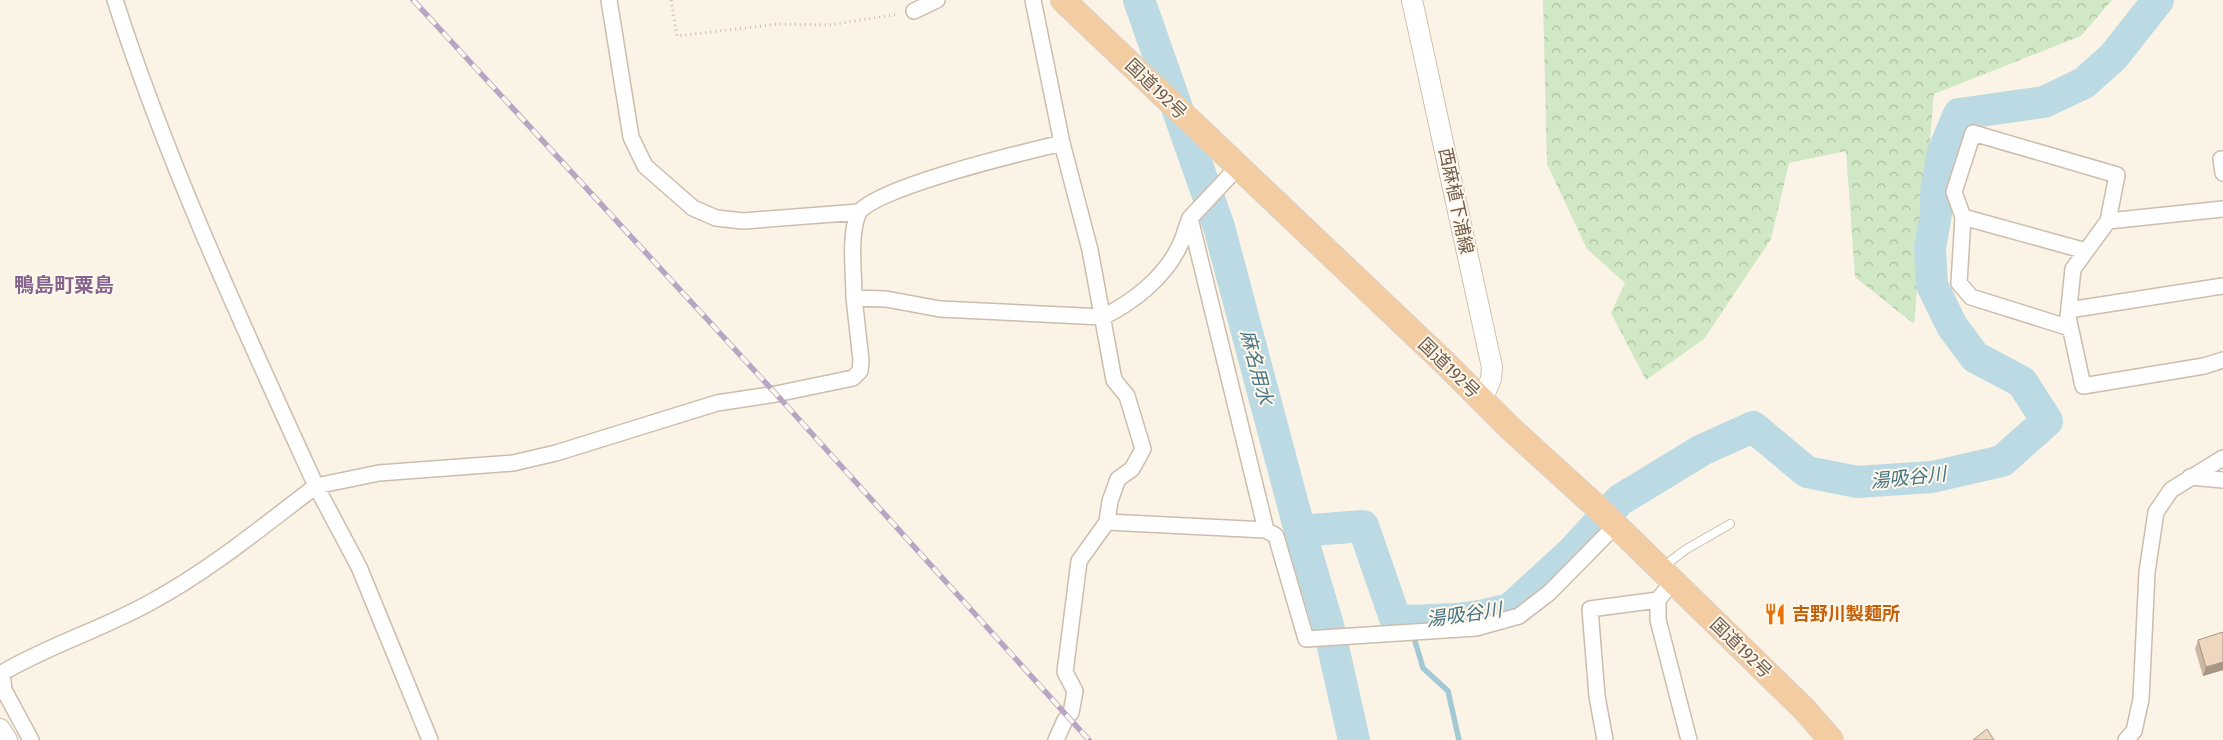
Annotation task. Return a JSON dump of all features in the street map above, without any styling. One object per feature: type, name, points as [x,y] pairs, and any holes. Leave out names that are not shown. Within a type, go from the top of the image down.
[{"type":"highway","name":"国道192号","points":[[1063,0],[1511,429],[1609,519],[1805,710],[1831,740]]},
{"type":"main road","name":"西麻植下浦線","points":[[1412,0],[1492,367],[1491,379],[1482,400]]},
{"type":"main road","points":[[0,729],[7,740]]},
{"type":"street","points":[[115,0],[164,142],[213,260],[316,486],[359,567],[430,740]]},
{"type":"street","points":[[609,0],[631,137],[645,166],[693,208],[716,218],[743,221],[859,212],[879,199],[952,170],[1062,143]]},
{"type":"street","points":[[914,12],[937,0]]},
{"type":"street","points":[[1033,0],[1062,143],[1090,250],[1114,380],[1127,396],[1143,449],[1132,469],[1118,479],[1110,502],[1107,522],[1080,561],[1065,672],[1075,691],[1068,717],[1056,740]]},
{"type":"street","points":[[2070,328],[1971,297],[1959,283],[1963,217],[1954,192],[1973,133],[2118,175],[2108,221],[2073,269],[2068,317],[2083,386],[2204,366],[2223,360]]},
{"type":"street","points":[[854,298],[886,299],[940,309],[1103,317],[1125,306],[1163,272],[1179,247],[1193,214],[1238,167]]},
{"type":"street","points":[[2108,221],[2223,209]]},
{"type":"street","points":[[31,740],[4,690],[2,672],[18,663],[100,628],[151,602],[200,573],[316,486],[379,473],[513,464],[556,453],[718,403],[776,394],[853,378],[860,371],[861,360],[854,298],[854,228],[859,212]]},
{"type":"street","points":[[1193,214],[1266,530]]},
{"type":"street","points":[[1963,217],[2086,250]]},
{"type":"street","points":[[2069,310],[2223,286]]},
{"type":"street","points":[[2126,740],[2134,731],[2140,699],[2147,572],[2156,512],[2171,490],[2223,458]]},
{"type":"street","points":[[2190,477],[2223,480]]},
{"type":"street","points":[[1107,522],[1266,530],[1276,536],[1306,639],[1476,628],[1519,616],[1549,593],[1609,519]]},
{"type":"street","points":[[1667,575],[1658,600],[1660,636],[1689,740]]},
{"type":"street","points":[[1605,740],[1597,696],[1590,609],[1658,600]]},
{"type":"lane","points":[[1667,575],[1668,562],[1730,524]]},
{"type":"path","points":[[671,0],[677,36],[778,24],[829,26],[914,12]]},
{"type":"green space","points":[[1543,0],[2112,0],[2081,36],[1934,94],[1914,324],[1855,277],[1846,151],[1789,163],[1771,239],[1704,339],[1646,380],[1611,313],[1625,283],[1587,249],[1547,164]]},
{"type":"building","points":[[2223,632],[2223,662],[2206,667],[2198,640]]},
{"type":"building","points":[[1987,729],[1994,740],[1973,740]]},
{"type":"waterway","name":"麻名用水","points":[[1139,0],[1219,227],[1300,531],[1328,625],[1354,740]]},
{"type":"waterway","name":"湯吸谷川","points":[[1300,531],[1363,526],[1395,618],[1409,621],[1456,619],[1510,609],[1571,553],[1620,500],[1702,450],[1753,427],[1807,472],[1857,482],[1932,477],[2002,461],[2047,421],[2022,382],[1975,357],[1952,326],[1932,285],[1930,248],[1936,214],[1936,192],[1943,152],[1959,114],[2044,102],[2084,83],[2114,56],[2158,0]]},
{"type":"waterway","points":[[1409,621],[1423,668],[1448,691],[1459,740]]},
{"type":"railway","points":[[413,0],[776,394],[1089,740]]},
{"type":"place","name":"吉野川製麺所","points":[[1775,614]]},
{"type":"district","name":"鴨島町粟島","points":[[64,285]]}]
